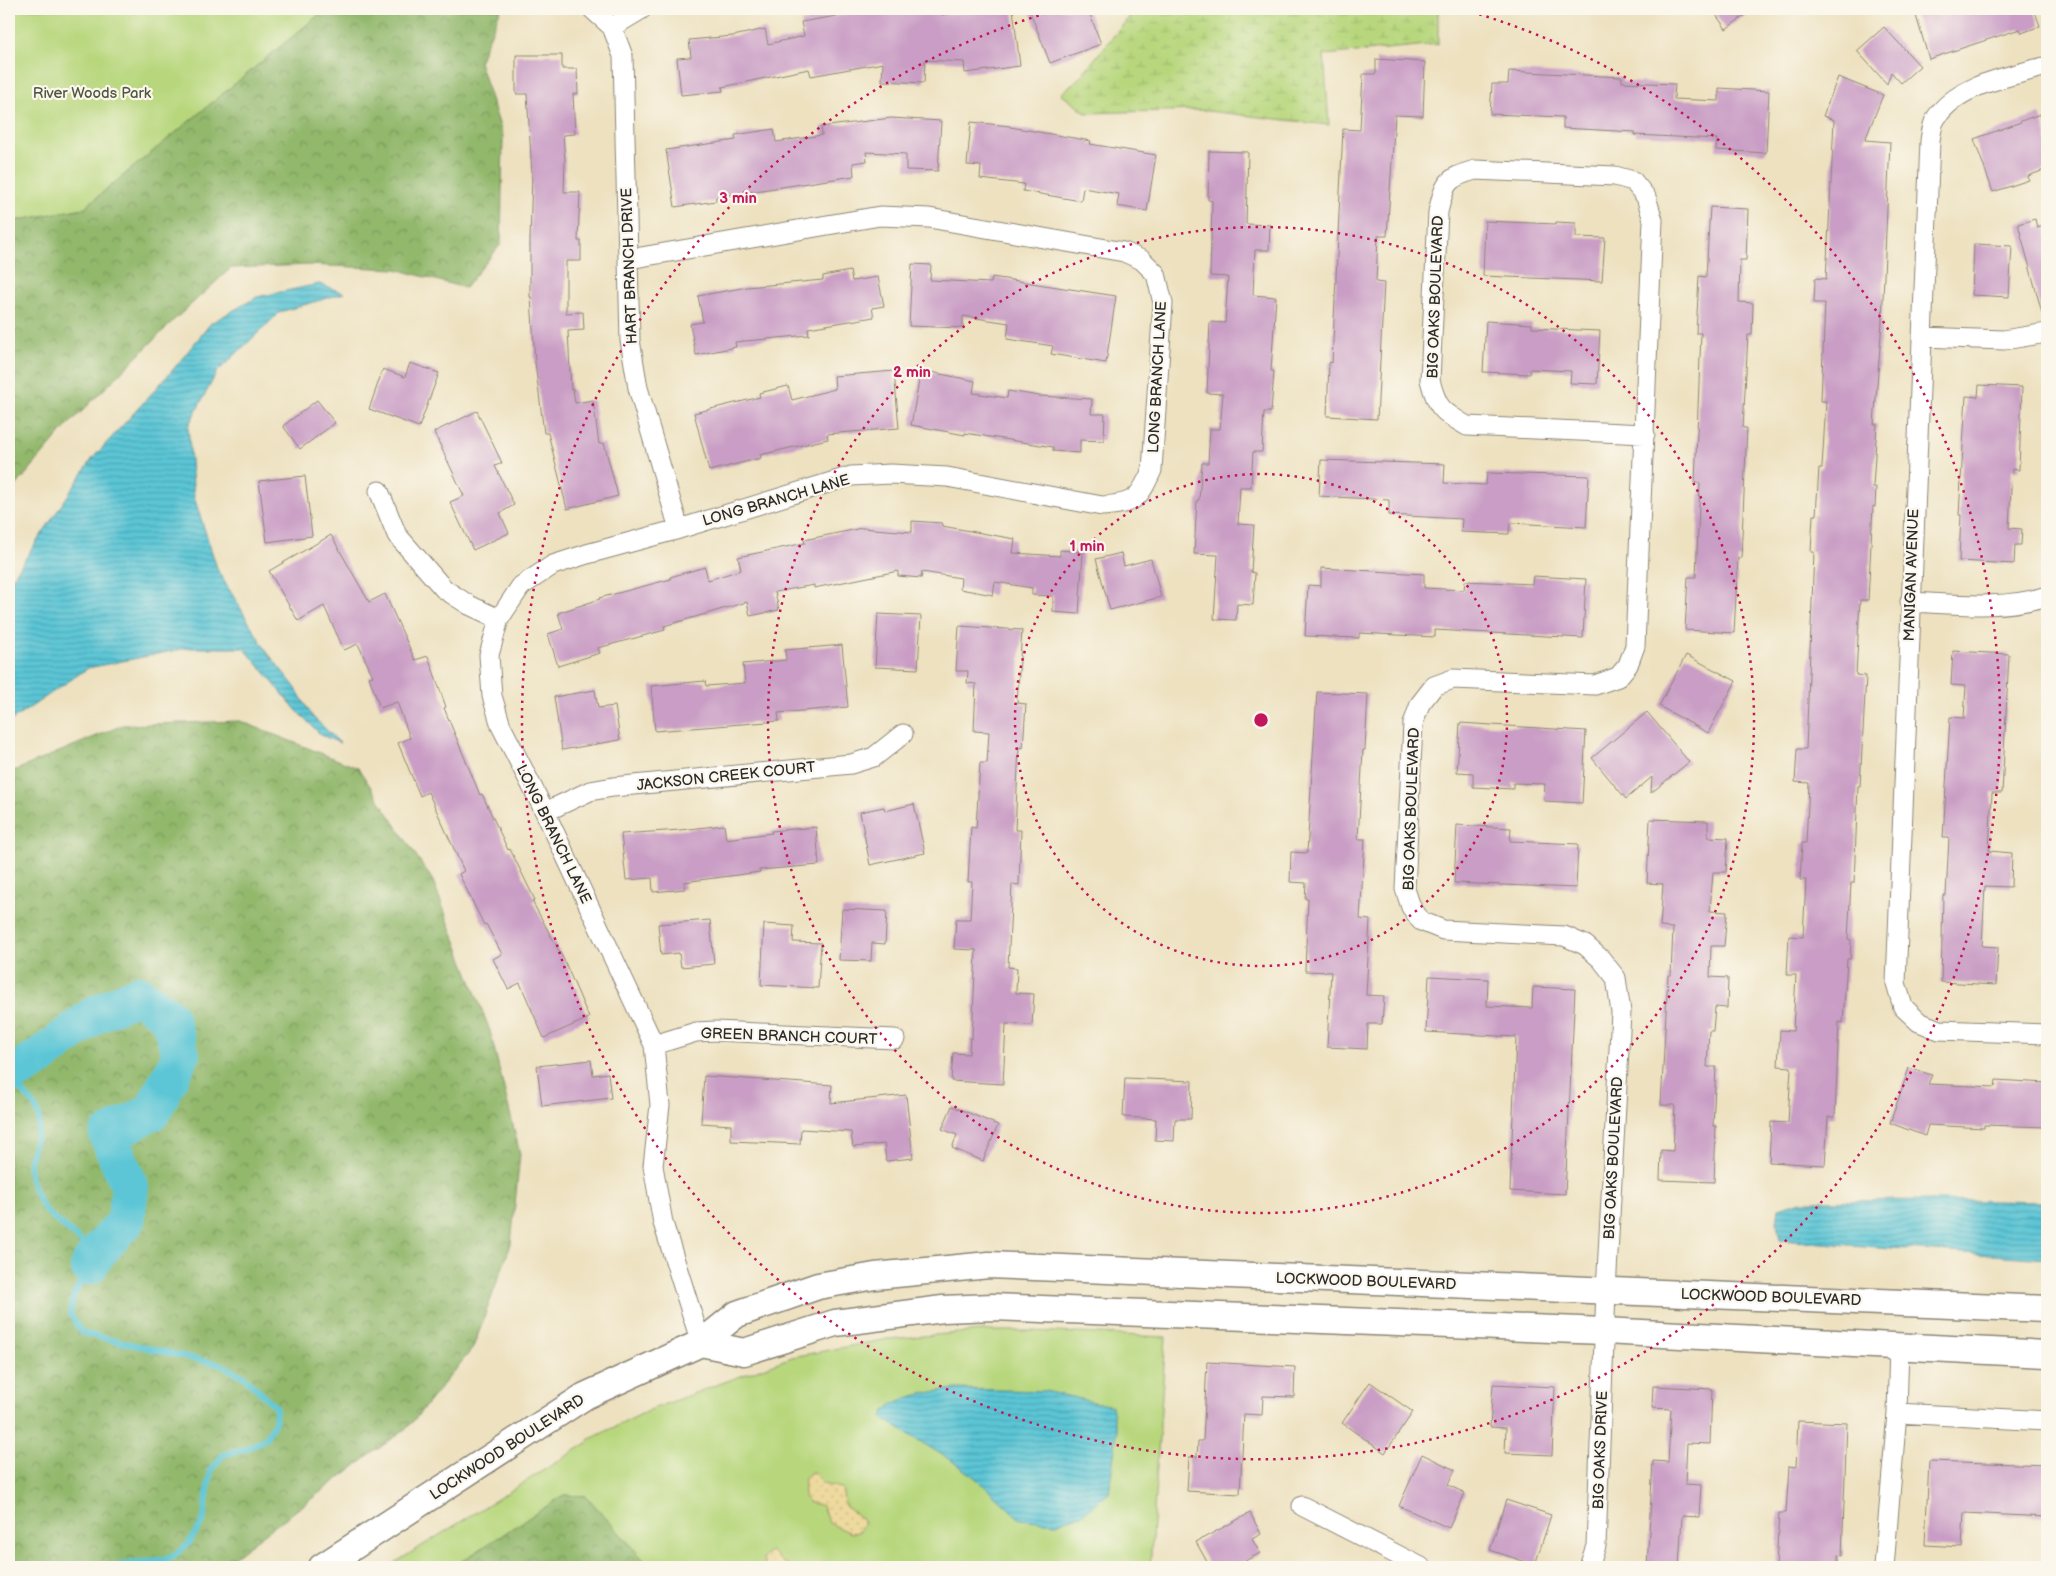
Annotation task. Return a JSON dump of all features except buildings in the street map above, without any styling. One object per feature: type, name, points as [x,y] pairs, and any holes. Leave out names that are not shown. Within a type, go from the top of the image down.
[{"type":"main road","name":"LOCKWOOD BOULEVARD","points":[[322,1567],[584,1396],[702,1344],[737,1314],[818,1286],[875,1276],[989,1265],[2047,1309]]},
{"type":"main road","points":[[702,1344],[744,1352],[834,1323],[943,1308],[993,1307],[1604,1331],[2047,1354]]},
{"type":"street","name":"HART BRANCH DRIVE","points":[[592,9],[612,27],[623,56],[630,340],[638,388],[679,529]]},
{"type":"street","points":[[612,27],[642,9]]},
{"type":"street","name":"MANIGAN AVENUE","points":[[2047,66],[1970,89],[1948,103],[1934,120],[1930,141],[1896,983],[1904,1007],[1919,1022],[1938,1030],[2047,1034]]},
{"type":"street","name":"BIG OAKS BOULEVARD","points":[[1604,1331],[1622,1012],[1616,978],[1601,959],[1585,945],[1564,936],[1443,930],[1421,921],[1410,908],[1405,889],[1413,724],[1420,704],[1434,686],[1453,679],[1595,686],[1618,677],[1628,665],[1635,646],[1645,434],[1653,220],[1646,198],[1632,181],[1615,176],[1475,170],[1456,175],[1444,189],[1438,212],[1430,380],[1436,402],[1448,415],[1466,426],[1645,434]]},
{"type":"street","name":"LONG BRANCH LANE","points":[[629,259],[880,216],[929,218],[1124,252],[1142,260],[1156,274],[1163,303],[1152,470],[1142,494],[1124,505],[1102,506],[947,477],[891,474],[850,476],[679,529],[553,565],[521,586],[499,619],[489,655],[492,696],[501,726],[545,812],[654,1044],[660,1105],[653,1166],[663,1223],[702,1344]]},
{"type":"street","points":[[1922,337],[2004,340],[2047,333]]},
{"type":"street","points":[[379,492],[398,535],[444,589],[469,605],[499,619]]},
{"type":"street","points":[[1910,602],[1980,606],[2031,601],[2047,596]]},
{"type":"street","name":"JACKSON CREEK COURT","points":[[545,812],[590,791],[613,787],[851,764],[874,757],[903,734]]},
{"type":"street","name":"GREEN BRANCH COURT","points":[[654,1044],[696,1032],[716,1031],[895,1039]]},
{"type":"street","name":"BIG OAKS DRIVE","points":[[1589,1567],[1596,1546],[1604,1331]]},
{"type":"street","points":[[1884,1567],[1896,1413],[1899,1346]]},
{"type":"street","points":[[1896,1413],[2047,1421]]},
{"type":"street","points":[[1302,1506],[1421,1567]]},
{"type":"green space","name":"River Woods Park","points":[[9,9],[326,9],[84,208],[9,222]]},
{"type":"green space","points":[[326,9],[501,9],[479,62],[503,136],[501,244],[465,288],[396,269],[309,265],[231,268],[175,319],[66,427],[9,494],[9,222],[84,208]]},
{"type":"green space","points":[[1136,9],[1438,9],[1438,44],[1324,55],[1329,125],[1199,110],[1086,113],[1061,94],[1079,78]]},
{"type":"green space","points":[[240,721],[358,768],[433,881],[490,1031],[520,1154],[511,1244],[473,1348],[409,1426],[220,1567],[9,1567],[9,773],[123,725]]},
{"type":"green space","points":[[982,1331],[1032,1331],[1166,1337],[1150,1567],[650,1567],[586,1496],[564,1495],[453,1567],[388,1567],[589,1442],[588,1440],[652,1409],[792,1357],[888,1339]]},
{"type":"green space","points":[[564,1495],[586,1496],[650,1567],[453,1567]]},
{"type":"sand","points":[[812,1472],[816,1474],[822,1484],[842,1488],[845,1506],[861,1518],[864,1523],[859,1532],[851,1533],[829,1523],[822,1506],[811,1504],[807,1501],[804,1495],[805,1477]]},
{"type":"sand","points":[[771,1551],[782,1562],[792,1567],[765,1567],[763,1558]]},
{"type":"water","points":[[319,284],[344,293],[280,312],[217,372],[188,426],[194,497],[218,571],[267,652],[295,687],[312,716],[340,743],[321,735],[297,711],[244,648],[187,648],[88,668],[9,722],[9,583],[93,458],[171,372],[211,323],[257,297]]},
{"type":"water","points":[[1937,1200],[2047,1202],[2047,1259],[1780,1240],[1777,1223],[1779,1208],[1801,1201]]},
{"type":"water","points":[[956,1389],[1045,1391],[1112,1406],[1117,1432],[1109,1493],[1081,1515],[1056,1523],[1020,1519],[978,1480],[952,1461],[882,1418],[885,1411],[892,1404],[902,1400],[925,1393]]},
{"type":"waterway","points":[[13,1073],[39,1058],[93,1016],[138,994],[169,1017],[181,1055],[152,1112],[108,1135],[130,1187],[126,1221],[94,1257],[89,1266]]},
{"type":"waterway","points":[[9,1082],[27,1096],[36,1109],[39,1121],[38,1133],[31,1157],[30,1171],[33,1186],[39,1200],[47,1212],[78,1239],[94,1257],[73,1297],[70,1314],[82,1333],[222,1365],[244,1377],[276,1407],[275,1422],[265,1439],[246,1449],[223,1455],[211,1470],[203,1522],[188,1544],[171,1558],[107,1567]]}]
